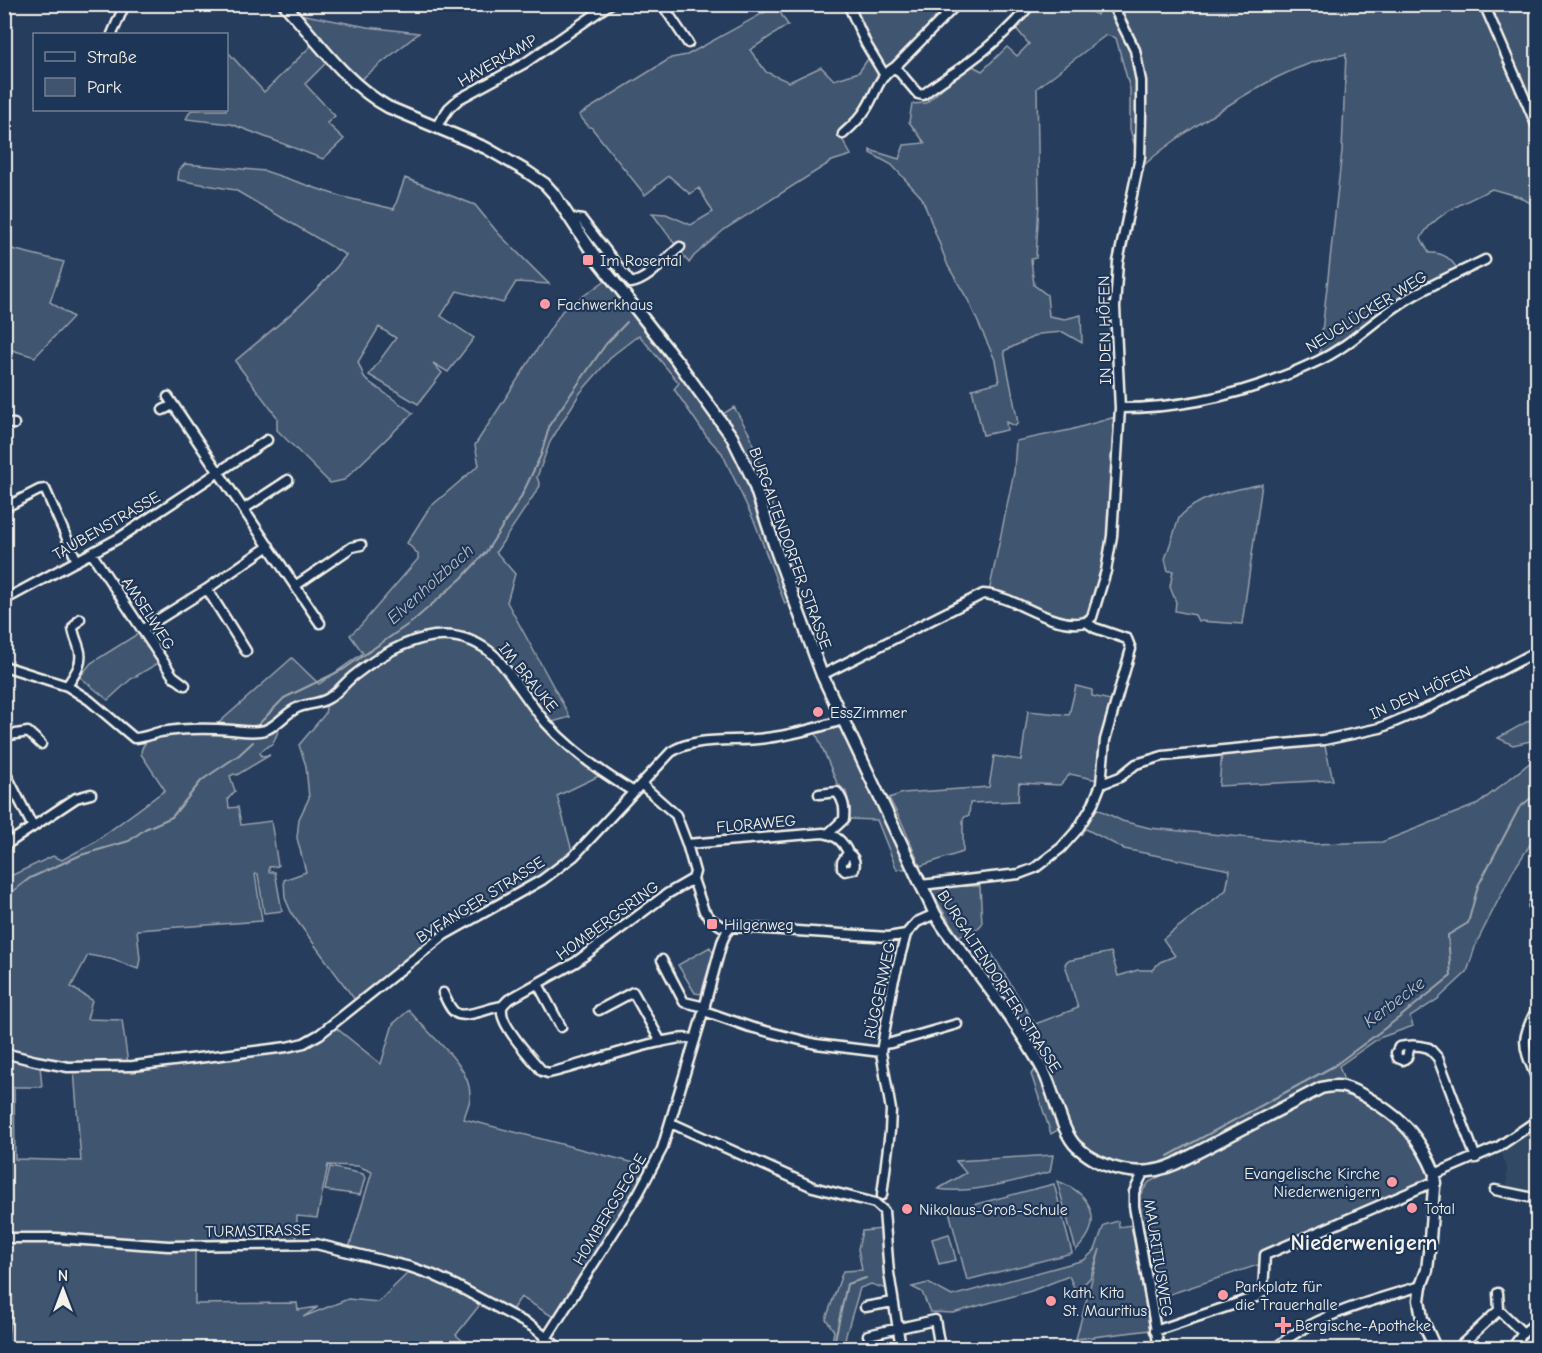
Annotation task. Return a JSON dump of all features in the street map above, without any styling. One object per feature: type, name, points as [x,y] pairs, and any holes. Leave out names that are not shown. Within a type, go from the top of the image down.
[{"type":"main road","name":"BURGALTENDORFER STRASSE","points":[[284,4],[359,87],[388,107],[486,148],[545,184],[598,261],[655,331],[732,437],[752,478],[822,675],[896,827],[921,885],[935,914],[1000,1002],[1043,1070],[1050,1083],[1067,1134],[1073,1144],[1085,1154],[1126,1171],[1143,1173],[1167,1168],[1297,1099],[1321,1088],[1335,1085],[1357,1092],[1407,1128],[1431,1164],[1435,1179]]},
{"type":"main road","points":[[1435,1179],[1427,1270],[1419,1300],[1422,1319],[1435,1348]]},
{"type":"street","points":[[112,33],[125,4]]},
{"type":"street","name":"HAVERKAMP","points":[[436,128],[459,99],[525,63],[610,4]]},
{"type":"street","points":[[662,4],[688,43]]},
{"type":"street","points":[[848,4],[866,44],[884,74]]},
{"type":"street","points":[[843,134],[857,122],[866,110],[884,74],[895,67],[957,4]]},
{"type":"street","points":[[895,67],[918,93],[923,94],[970,62],[1014,23],[1031,4]]},
{"type":"street","name":"IN DEN HÖFEN","points":[[1086,622],[1092,617],[1110,554],[1120,408],[1115,307],[1119,254],[1140,157],[1141,81],[1135,50],[1112,4]]},
{"type":"street","points":[[1484,4],[1538,129]]},
{"type":"street","points":[[570,218],[582,220],[631,283],[638,282],[680,246]]},
{"type":"street","name":"NEUGLÜCKER WEG","points":[[1120,408],[1175,406],[1205,400],[1249,388],[1319,361],[1401,303],[1485,260]]},
{"type":"street","points":[[163,410],[170,401],[220,471],[320,623]]},
{"type":"street","name":"TAUBENSTRASSE","points":[[4,600],[92,554],[156,515],[267,440]]},
{"type":"street","points":[[244,509],[288,480]]},
{"type":"street","points":[[4,508],[45,489],[76,561]]},
{"type":"street","points":[[296,586],[352,548],[362,545]]},
{"type":"street","points":[[143,629],[207,589],[269,546]]},
{"type":"street","name":"AMSELWEG","points":[[92,554],[172,676],[184,685]]},
{"type":"street","points":[[207,589],[246,651]]},
{"type":"street","points":[[822,675],[983,594],[999,597],[1072,624],[1086,622],[1095,628],[1127,639],[1131,648],[1116,708],[1105,740],[1101,784],[1093,804],[1078,829],[1055,853],[1035,868],[1019,874],[921,885]]},
{"type":"street","points":[[67,686],[80,666],[80,648],[74,638],[73,628],[80,619]]},
{"type":"street","name":"IM BRAUKE","points":[[4,666],[67,686],[97,706],[134,738],[177,730],[215,729],[255,732],[271,727],[298,707],[329,698],[354,675],[385,653],[411,641],[442,636],[466,637],[495,656],[544,721],[567,743],[602,772],[634,792]]},
{"type":"street","name":"IN DEN HÖFEN","points":[[1101,784],[1120,777],[1136,764],[1163,756],[1324,740],[1380,728],[1432,706],[1538,651]]},
{"type":"street","name":"BYFANGER STRASSE","points":[[4,1053],[36,1062],[68,1067],[133,1066],[304,1043],[320,1034],[444,935],[542,880],[574,856],[671,752],[679,747],[691,743],[746,741],[776,737],[843,720]]},
{"type":"street","points":[[4,736],[28,732],[41,744]]},
{"type":"street","points":[[4,770],[33,827]]},
{"type":"street","points":[[641,784],[675,815],[687,844],[695,872],[693,879],[701,904],[708,916],[721,926],[888,937],[906,934],[917,922],[935,914]]},
{"type":"street","points":[[819,795],[837,792],[845,808],[844,819],[828,834]]},
{"type":"street","points":[[4,846],[76,798],[91,794]]},
{"type":"street","points":[[828,834],[833,835],[844,844],[848,853]]},
{"type":"street","name":"FLORAWEG","points":[[687,844],[828,834]]},
{"type":"street","name":"HOMBERGSRING","points":[[443,993],[453,1011],[458,1014],[469,1014],[502,1006],[508,1000],[576,962],[667,894],[693,879]]},
{"type":"street","points":[[1538,894],[1534,906],[1538,915]]},
{"type":"street","name":"HOMBERGSEGGE","points":[[540,1348],[638,1194],[662,1149],[722,942],[731,927]]},
{"type":"street","name":"RÜGGENWEG","points":[[882,1195],[891,1110],[882,1048],[893,983],[906,934]]},
{"type":"street","points":[[662,960],[684,1002],[750,1027],[816,1044],[882,1048],[891,1043],[957,1024]]},
{"type":"street","points":[[538,984],[561,1027]]},
{"type":"street","points":[[598,1011],[633,992],[661,1042]]},
{"type":"street","points":[[502,1006],[506,1024],[544,1072],[550,1073],[661,1042],[686,1037],[695,1040]]},
{"type":"street","points":[[1538,1007],[1525,1032],[1524,1042],[1525,1051],[1538,1082]]},
{"type":"street","points":[[1410,1046],[1429,1048],[1438,1058],[1476,1158]]},
{"type":"street","points":[[1155,1331],[1256,1297],[1263,1292],[1265,1255],[1429,1184],[1498,1147],[1538,1120]]},
{"type":"street","points":[[671,1122],[813,1187],[875,1203],[884,1211],[893,1302],[901,1348]]},
{"type":"street","name":"MAURITIUSWEG","points":[[1143,1173],[1134,1192],[1134,1206],[1159,1348]]},
{"type":"street","points":[[1495,1190],[1538,1199]]},
{"type":"street","name":"TURMSTRASSE","points":[[4,1238],[56,1238],[168,1246],[316,1244],[410,1267],[433,1275],[512,1315],[548,1338],[559,1348]]},
{"type":"street","points":[[1276,1348],[1289,1337],[1310,1325],[1421,1286]]},
{"type":"street","points":[[1498,1293],[1499,1310],[1524,1334]]},
{"type":"street","points":[[865,1307],[893,1302]]},
{"type":"street","points":[[1458,1348],[1499,1310]]},
{"type":"street","points":[[868,1335],[935,1320],[940,1348]]},
{"type":"street","points":[[1512,1348],[1538,1321]]},
{"type":"shaded area","points":[[1537,1129],[1537,1196],[1511,1191],[1507,1188],[1507,1168],[1501,1151]]},
{"type":"green space","points":[[1098,4],[1482,5],[1524,107],[1537,132],[1537,207],[1520,197],[1492,189],[1442,215],[1421,238],[1429,253],[1447,257],[1459,271],[1319,359],[1342,151],[1346,54],[1311,63],[1262,85],[1187,132],[1141,168],[1130,129],[1130,89],[1116,38],[1106,35],[1037,88],[1039,203],[1036,258],[1031,259],[1034,285],[1047,295],[1049,316],[1065,319],[1081,315],[1082,343],[1063,332],[1039,334],[1004,351],[1018,423],[1015,426],[1006,422],[1007,430],[983,435],[972,389],[999,382],[995,360],[968,300],[948,266],[922,198],[892,165],[870,153],[870,150],[899,159],[904,145],[925,143],[909,122],[912,104],[926,103],[969,64],[982,71],[1007,47],[1017,56],[1029,44],[1014,26],[1034,5],[1089,5],[1088,10],[1097,15],[1100,6]]},
{"type":"green space","points":[[851,5],[953,5],[889,66],[881,65]]},
{"type":"green space","points":[[1489,5],[1537,5],[1537,123],[1524,95]]},
{"type":"green space","points":[[776,6],[788,25],[750,50],[766,72],[789,82],[821,67],[834,80],[859,72],[870,56],[879,73],[879,78],[863,110],[840,135],[851,155],[832,161],[725,229],[689,263],[652,213],[666,214],[691,225],[713,212],[699,188],[690,194],[669,176],[645,195],[579,115],[671,58],[687,55]]},
{"type":"green space","points":[[300,14],[367,27],[419,33],[359,81],[335,57]]},
{"type":"green space","points":[[314,43],[326,63],[305,84],[335,116],[327,123],[344,139],[323,159],[231,124],[186,119],[190,111],[228,111],[228,52],[264,92]]},
{"type":"green space","points":[[185,164],[265,171],[339,196],[394,209],[405,178],[475,205],[498,233],[549,284],[516,282],[503,303],[457,291],[441,316],[474,338],[448,372],[433,363],[442,373],[418,404],[369,375],[396,338],[379,327],[358,362],[365,379],[413,413],[344,480],[330,483],[277,430],[277,417],[235,361],[308,298],[346,255],[235,190],[178,180],[179,170]]},
{"type":"green space","points":[[8,248],[64,262],[50,302],[73,317],[35,357],[5,348],[4,264]]},
{"type":"green space","points":[[606,280],[630,307],[731,438],[789,600],[785,604],[755,523],[722,453],[707,437],[674,389],[679,383],[639,335],[613,355],[580,393],[550,442],[537,477],[540,486],[496,552],[515,574],[507,602],[570,717],[549,723],[506,664],[465,635],[410,640],[334,692],[270,726],[256,729],[214,727],[292,658],[319,684],[363,653],[350,635],[418,559],[418,554],[407,543],[429,508],[479,465],[475,445],[562,311]]},
{"type":"green space","points":[[734,407],[750,435],[796,578],[789,586],[752,478],[718,417]]},
{"type":"green space","points":[[1115,417],[1107,553],[1091,609],[1080,618],[1072,619],[1035,610],[989,592],[1014,472],[1016,441],[1070,430]]},
{"type":"green space","points":[[1262,484],[1242,624],[1198,621],[1195,615],[1175,611],[1176,602],[1170,587],[1173,571],[1168,571],[1165,559],[1179,518],[1187,510],[1206,499]]},
{"type":"green space","points":[[139,633],[160,662],[131,679],[108,700],[80,677],[91,663]]},
{"type":"green space","points":[[443,636],[485,649],[521,692],[601,775],[557,796],[572,851],[538,877],[442,932],[355,1000],[292,914],[285,898],[284,880],[306,872],[297,838],[299,819],[309,798],[306,766],[299,745],[325,714],[327,702],[387,654]]},
{"type":"green space","points":[[1076,686],[1092,690],[1092,696],[1115,701],[1098,780],[1070,774],[1060,785],[1019,783],[1018,801],[970,803],[969,816],[963,819],[963,852],[920,866],[889,798],[903,793],[989,787],[994,756],[1021,760],[1028,711],[1069,715]]},
{"type":"green space","points":[[1537,716],[1537,738],[1535,740],[1513,745],[1498,738]]},
{"type":"green space","points":[[281,725],[273,743],[260,752],[261,756],[270,755],[237,775],[230,776],[235,791],[228,799],[229,808],[238,807],[241,825],[271,821],[278,866],[269,867],[269,872],[275,872],[282,911],[264,913],[258,874],[255,874],[262,921],[137,930],[140,959],[138,969],[111,959],[88,955],[71,987],[92,1000],[87,1019],[122,1020],[128,1064],[47,1062],[5,1050],[4,879],[53,856],[62,860],[93,843],[165,790],[141,754],[145,743],[157,736],[193,731],[260,734]]},
{"type":"green space","points":[[834,726],[842,729],[908,868],[897,870],[877,820],[849,819],[850,807],[846,792],[837,783],[816,733]]},
{"type":"green space","points":[[1324,742],[1333,780],[1219,786],[1222,753]]},
{"type":"green space","points":[[1537,757],[1537,834],[1513,871],[1476,944],[1467,972],[1438,999],[1410,1017],[1413,1026],[1379,1038],[1339,1066],[1344,1081],[1319,1084],[1161,1165],[1126,1165],[1101,1158],[1081,1145],[1068,1124],[1051,1134],[1031,1074],[1043,1062],[975,960],[992,954],[1035,1024],[1078,1008],[1065,964],[1067,961],[1111,952],[1118,976],[1138,970],[1152,970],[1160,962],[1175,956],[1163,939],[1226,890],[1230,870],[1124,849],[1082,827],[1096,808],[1122,821],[1150,828],[1312,844],[1382,842],[1478,804]]},
{"type":"green space","points":[[935,886],[980,886],[982,924],[977,929],[958,936],[932,893],[931,889]]},
{"type":"green space","points":[[710,947],[713,953],[701,994],[695,993],[678,965]]},
{"type":"green space","points":[[409,1010],[447,1050],[464,1073],[469,1085],[470,1097],[464,1119],[650,1167],[555,1318],[521,1297],[511,1311],[457,1284],[349,1248],[372,1172],[358,1166],[328,1165],[317,1218],[297,1216],[296,1241],[165,1243],[5,1236],[4,1056],[40,1066],[42,1087],[14,1087],[15,1159],[81,1161],[74,1070],[245,1055],[309,1046],[336,1028],[381,1064],[393,1024]]},
{"type":"green space","points":[[1326,1090],[1344,1092],[1360,1098],[1404,1132],[1426,1163],[1430,1180],[1262,1253],[1261,1264],[1152,1300],[1137,1218],[1139,1196],[1149,1182]]},
{"type":"green space","points":[[1053,1155],[1050,1172],[979,1188],[938,1189],[966,1173],[956,1161]]},
{"type":"green space","points":[[330,1167],[363,1174],[365,1178],[360,1195],[325,1190]]},
{"type":"green space","points":[[1057,1181],[1079,1193],[1090,1210],[1092,1219],[1090,1229],[1076,1250]]},
{"type":"green space","points":[[1054,1184],[1072,1253],[967,1280],[949,1211]]},
{"type":"green space","points":[[1118,1221],[1119,1227],[1131,1225],[1150,1330],[1076,1339],[1100,1249],[1090,1278],[1076,1292],[1069,1276],[1031,1291],[953,1313],[930,1312],[922,1292],[912,1287],[928,1283],[952,1296],[1084,1260],[1095,1250],[1104,1225]]},
{"type":"green space","points":[[882,1229],[886,1289],[871,1284],[860,1288],[844,1348],[831,1348],[834,1331],[826,1319],[843,1271],[862,1270],[858,1249],[862,1231]]},
{"type":"green space","points":[[949,1234],[956,1260],[939,1264],[932,1239]]},
{"type":"green space","points":[[5,1239],[195,1248],[195,1304],[297,1303],[298,1310],[318,1307],[303,1317],[348,1299],[378,1302],[411,1270],[432,1277],[482,1302],[456,1335],[471,1348],[5,1348],[12,1314],[7,1315],[5,1326]]},
{"type":"waterway","name":"Elvenholzbach","points":[[257,726],[284,698],[344,669],[413,621],[462,578],[486,552],[520,499],[541,455],[550,424],[606,344],[627,322]]},
{"type":"waterway","name":"Elvenholzbach","points":[[4,898],[30,878],[81,855],[129,841],[145,829],[172,817],[202,780],[239,755],[253,742]]},
{"type":"waterway","name":"Kerbecke","points":[[1168,1156],[1334,1066],[1451,976],[1448,935],[1468,923],[1478,886],[1519,808],[1538,792]]},
{"type":"waterway","name":"Kerbecke","points":[[829,1348],[834,1344],[847,1284],[866,1278]]},
{"type":"place","name":"Im Rosental","points":[[588,260]]},
{"type":"place","name":"Fachwerkhaus","points":[[545,304]]},
{"type":"place","name":"EssZimmer","points":[[818,712]]},
{"type":"place","name":"Hilgenweg","points":[[712,924]]},
{"type":"place","name":"Evangelische Kirche Niederwenigern","points":[[1392,1182]]},
{"type":"place","name":"Total","points":[[1412,1208]]},
{"type":"place","name":"Nikolaus-Groß-Schule","points":[[907,1209]]},
{"type":"place","name":"Parkplatz für die Trauerhalle","points":[[1223,1295]]},
{"type":"place","name":"kath. Kita St. Mauritius","points":[[1051,1301]]},
{"type":"place","name":"Bergische-Apotheke","points":[[1283,1325]]},
{"type":"district","name":"Niederwenigern","points":[[1364,1242]]}]
